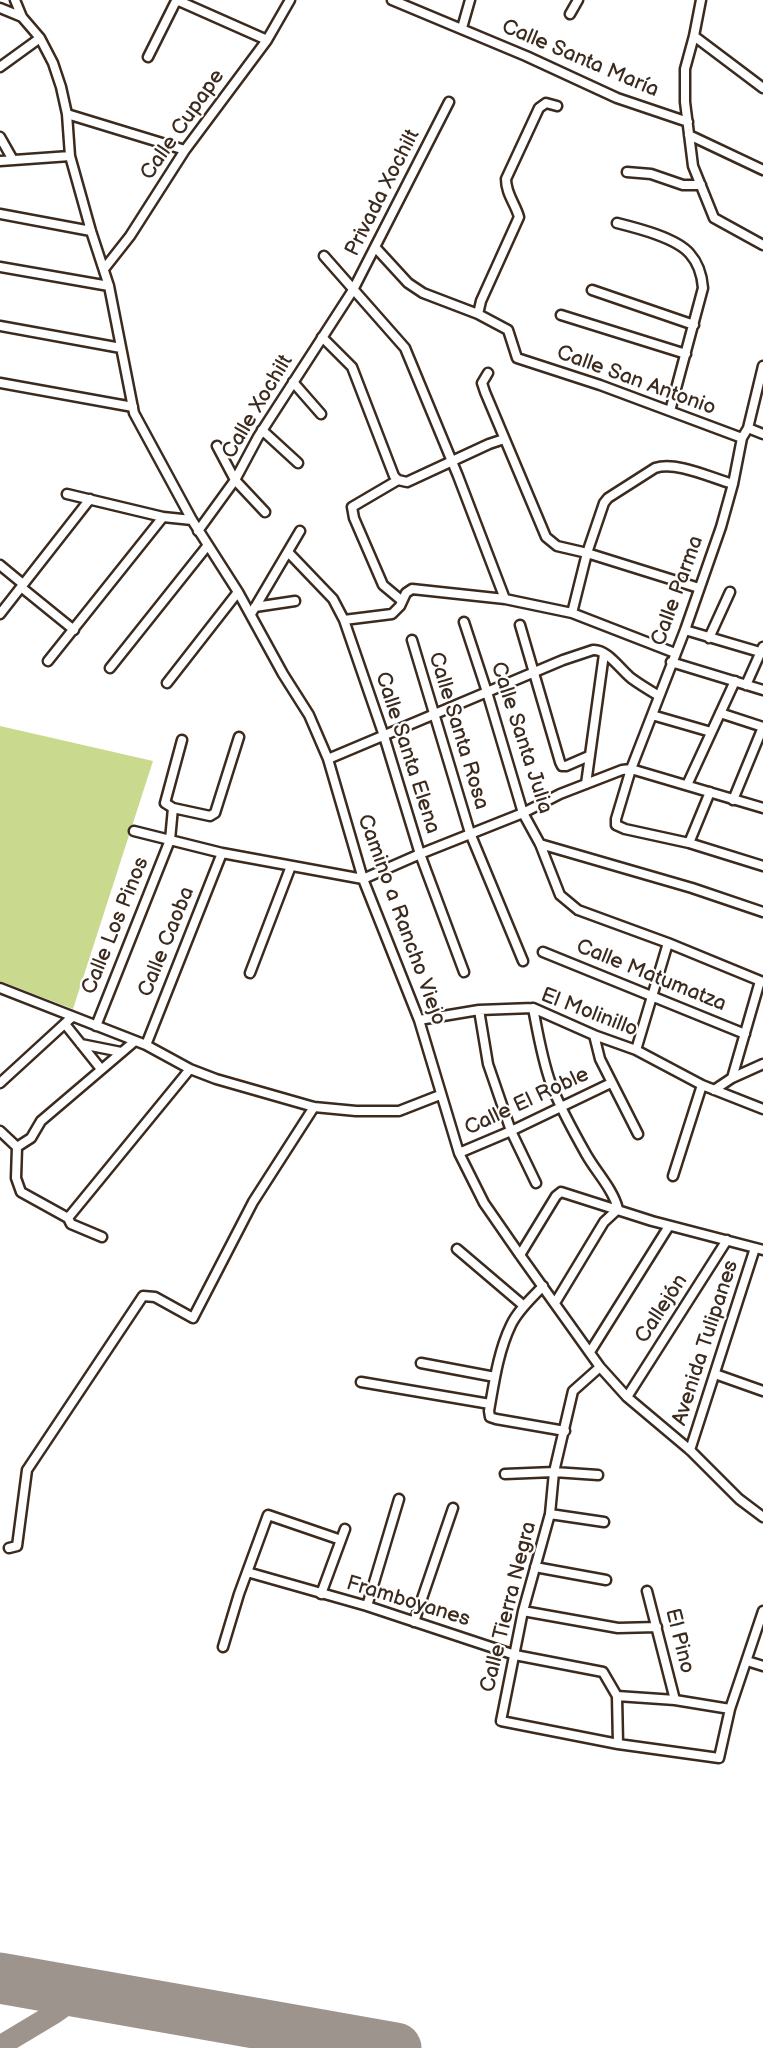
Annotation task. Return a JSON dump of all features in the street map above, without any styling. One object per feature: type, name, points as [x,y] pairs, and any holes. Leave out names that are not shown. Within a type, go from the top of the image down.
[{"type":"street","points":[[15,0],[22,17]]},
{"type":"street","name":"Calle Cupape","points":[[104,269],[130,236],[184,150],[267,40],[290,0]]},
{"type":"street","name":"Calle Santa María","points":[[392,0],[462,28],[617,98],[688,122]]},
{"type":"street","points":[[462,28],[470,0]]},
{"type":"street","points":[[570,14],[578,0]]},
{"type":"street","points":[[701,0],[685,69],[685,102],[693,166],[714,218],[763,245]]},
{"type":"street","points":[[148,57],[175,3],[179,1],[267,40]]},
{"type":"street","points":[[0,8],[22,17]]},
{"type":"street","name":"Camino a Rancho Viejo","points":[[22,17],[40,38],[53,63],[61,87],[67,114],[70,156],[109,286],[134,413],[198,531],[253,611],[283,674],[309,715],[328,759],[363,879],[419,1020],[459,1153],[484,1203],[600,1366],[627,1397],[690,1450],[739,1499],[763,1517]]},
{"type":"street","points":[[694,36],[763,88]]},
{"type":"street","points":[[0,67],[40,38]]},
{"type":"street","name":"Privada Xochilt","points":[[347,299],[449,102]]},
{"type":"street","points":[[375,247],[408,283],[423,293],[478,314],[481,301],[519,217],[516,206],[506,191],[506,179],[539,108],[546,103],[557,106]]},
{"type":"street","points":[[67,114],[184,150]]},
{"type":"street","points":[[689,135],[763,170]]},
{"type":"street","points":[[0,137],[13,160]]},
{"type":"street","points":[[0,161],[70,156]]},
{"type":"street","points":[[627,172],[651,174],[683,185],[701,185]]},
{"type":"street","points":[[0,214],[91,231]]},
{"type":"street","points":[[617,223],[682,246],[691,254],[701,272],[703,288],[670,411]]},
{"type":"street","points":[[324,256],[405,348],[452,460],[505,599]]},
{"type":"street","points":[[0,267],[109,286]]},
{"type":"street","points":[[592,290],[694,325]]},
{"type":"street","name":"Calle Xochilt","points":[[198,531],[235,480],[262,430],[347,299]]},
{"type":"street","name":"Calle San Antonio","points":[[478,314],[508,330],[517,358],[742,438]]},
{"type":"street","points":[[561,315],[686,354]]},
{"type":"street","points":[[0,326],[122,348]]},
{"type":"street","points":[[322,337],[352,367],[394,477],[398,480],[407,482],[452,460],[504,439]]},
{"type":"street","name":"Calle Parma","points":[[689,843],[616,825],[616,819],[632,769],[721,527],[733,484],[742,438],[748,428],[763,367]]},
{"type":"street","points":[[488,373],[482,383],[546,537],[556,546],[587,553],[699,588]]},
{"type":"street","points":[[293,382],[321,414]]},
{"type":"street","points":[[0,383],[133,407]]},
{"type":"street","points":[[748,428],[763,434]]},
{"type":"street","points":[[262,430],[298,463]]},
{"type":"street","points":[[217,446],[235,480],[265,512]]},
{"type":"street","points":[[572,613],[587,553],[604,503],[655,468],[663,466],[673,466],[733,484]]},
{"type":"street","points":[[398,480],[359,502],[352,507],[352,511],[383,585],[401,600]]},
{"type":"street","points":[[67,494],[163,517],[192,520]]},
{"type":"street","points":[[0,614],[90,499]]},
{"type":"street","points":[[48,661],[163,517]]},
{"type":"street","points":[[253,611],[300,531]]},
{"type":"street","points":[[110,668],[208,545]]},
{"type":"street","name":"Calle Santa Elena","points":[[288,552],[333,599],[344,620],[384,736],[420,854],[464,972]]},
{"type":"street","points":[[0,565],[74,630]]},
{"type":"street","points":[[344,620],[392,614],[400,606],[406,593],[412,590],[505,599],[572,613],[675,653]]},
{"type":"street","points":[[167,683],[238,591]]},
{"type":"street","points":[[709,638],[730,592]]},
{"type":"street","points":[[253,611],[295,601]]},
{"type":"street","name":"Calle Santa Julia","points":[[464,622],[523,813],[540,844],[560,895],[578,910],[762,981]]},
{"type":"street","points":[[520,625],[560,762],[566,766],[589,756]]},
{"type":"street","points":[[685,630],[762,651],[746,685]]},
{"type":"street","name":"Calle Santa Rosa","points":[[412,640],[470,833],[524,961]]},
{"type":"street","points":[[328,759],[563,660],[593,650],[604,654],[631,678],[659,696]]},
{"type":"street","points":[[586,784],[604,654]]},
{"type":"street","points":[[671,662],[763,690]]},
{"type":"street","points":[[687,785],[735,681]]},
{"type":"street","points":[[720,713],[763,727],[760,747],[733,800]]},
{"type":"street","points":[[652,715],[711,732]]},
{"type":"street","points":[[173,808],[210,816],[215,813],[239,737]]},
{"type":"street","name":"Calle Los Pinos","points":[[96,1026],[170,840],[173,808],[165,803],[165,797],[182,740]]},
{"type":"street","points":[[134,831],[222,853],[363,879],[523,813],[560,794],[622,770],[632,769],[763,808]]},
{"type":"street","points":[[710,792],[689,843],[763,866]]},
{"type":"street","points":[[540,844],[692,888],[763,912]]},
{"type":"street","name":"Calle Caoba","points":[[146,1045],[222,853]]},
{"type":"street","points":[[250,974],[291,866]]},
{"type":"street","points":[[636,1050],[668,943]]},
{"type":"street","name":"Calle Matumatza","points":[[543,952],[745,1034]]},
{"type":"street","points":[[732,1078],[762,981]]},
{"type":"street","points":[[0,988],[146,1045],[190,1069],[216,1079],[314,1107],[356,1111],[399,1111],[440,1095]]},
{"type":"street","points":[[533,1008],[539,1045],[550,1083],[594,1168],[613,1195],[618,1209]]},
{"type":"street","name":"El Molinillo","points":[[419,1020],[478,1010],[533,1008],[594,1035],[636,1050],[702,1085],[763,1109]]},
{"type":"street","points":[[478,1010],[488,1064],[511,1131],[536,1183]]},
{"type":"street","points":[[0,1083],[72,1017]]},
{"type":"street","points":[[65,1024],[101,1069]]},
{"type":"street","points":[[594,1035],[600,1059],[638,1134]]},
{"type":"street","points":[[17,1147],[31,1138],[41,1121],[135,1041]]},
{"type":"street","points":[[81,1044],[121,1052]]},
{"type":"street","points":[[714,1090],[732,1078],[763,1064]]},
{"type":"street","points":[[68,1218],[190,1069]]},
{"type":"street","name":"Calle El Roble","points":[[459,1153],[611,1083]]},
{"type":"street","points":[[673,1176],[702,1085]]},
{"type":"street","points":[[9,1548],[17,1546],[27,1470],[143,1296],[154,1297],[193,1318],[253,1202],[314,1107]]},
{"type":"street","points":[[0,1131],[17,1147],[16,1178],[21,1192],[68,1218],[71,1224],[102,1237]]},
{"type":"street","points":[[520,1256],[556,1196],[561,1192],[669,1226],[759,1249]]},
{"type":"street","points":[[555,1303],[604,1222],[618,1209]]},
{"type":"street","points":[[590,1352],[669,1226]]},
{"type":"street","name":"Callejón","points":[[627,1397],[728,1240]]},
{"type":"street","points":[[457,1249],[524,1306]]},
{"type":"street","name":"Avenida Tulipanes","points":[[690,1450],[759,1249]]},
{"type":"street","points":[[543,1286],[524,1306],[511,1325],[495,1377],[490,1417],[565,1431]]},
{"type":"street","points":[[421,1363],[495,1377]]},
{"type":"street","name":"Calle Tierra Negra","points":[[600,1366],[573,1391],[554,1472],[550,1514],[523,1611],[501,1721],[618,1744],[719,1758],[730,1709]]},
{"type":"street","points":[[715,1374],[763,1390]]},
{"type":"street","points":[[361,1382],[490,1404]]},
{"type":"street","points":[[505,1474],[554,1472],[598,1475]]},
{"type":"street","points":[[367,1606],[399,1498]]},
{"type":"street","points":[[414,1622],[453,1508]]},
{"type":"street","points":[[550,1514],[604,1522]]},
{"type":"street","points":[[223,1647],[268,1515],[341,1540]]},
{"type":"street","points":[[321,1594],[345,1529]]},
{"type":"street","points":[[535,1567],[606,1580]]},
{"type":"street","name":"Framboyanes","points":[[247,1572],[367,1606],[515,1655],[603,1672],[617,1696]]},
{"type":"street","name":"El Pino","points":[[647,1591],[675,1700]]},
{"type":"street","points":[[523,1611],[618,1628],[657,1627]]},
{"type":"street","points":[[618,1744],[617,1696],[675,1700],[730,1709],[763,1611]]},
{"type":"street","points":[[747,1660],[763,1666]]},
{"type":"green space","points":[[0,726],[153,761],[73,1009],[0,981]]},
{"type":"taxiway","points":[[0,2046],[83,1993]]},
{"type":"runway","points":[[0,1978],[396,2048]]}]
